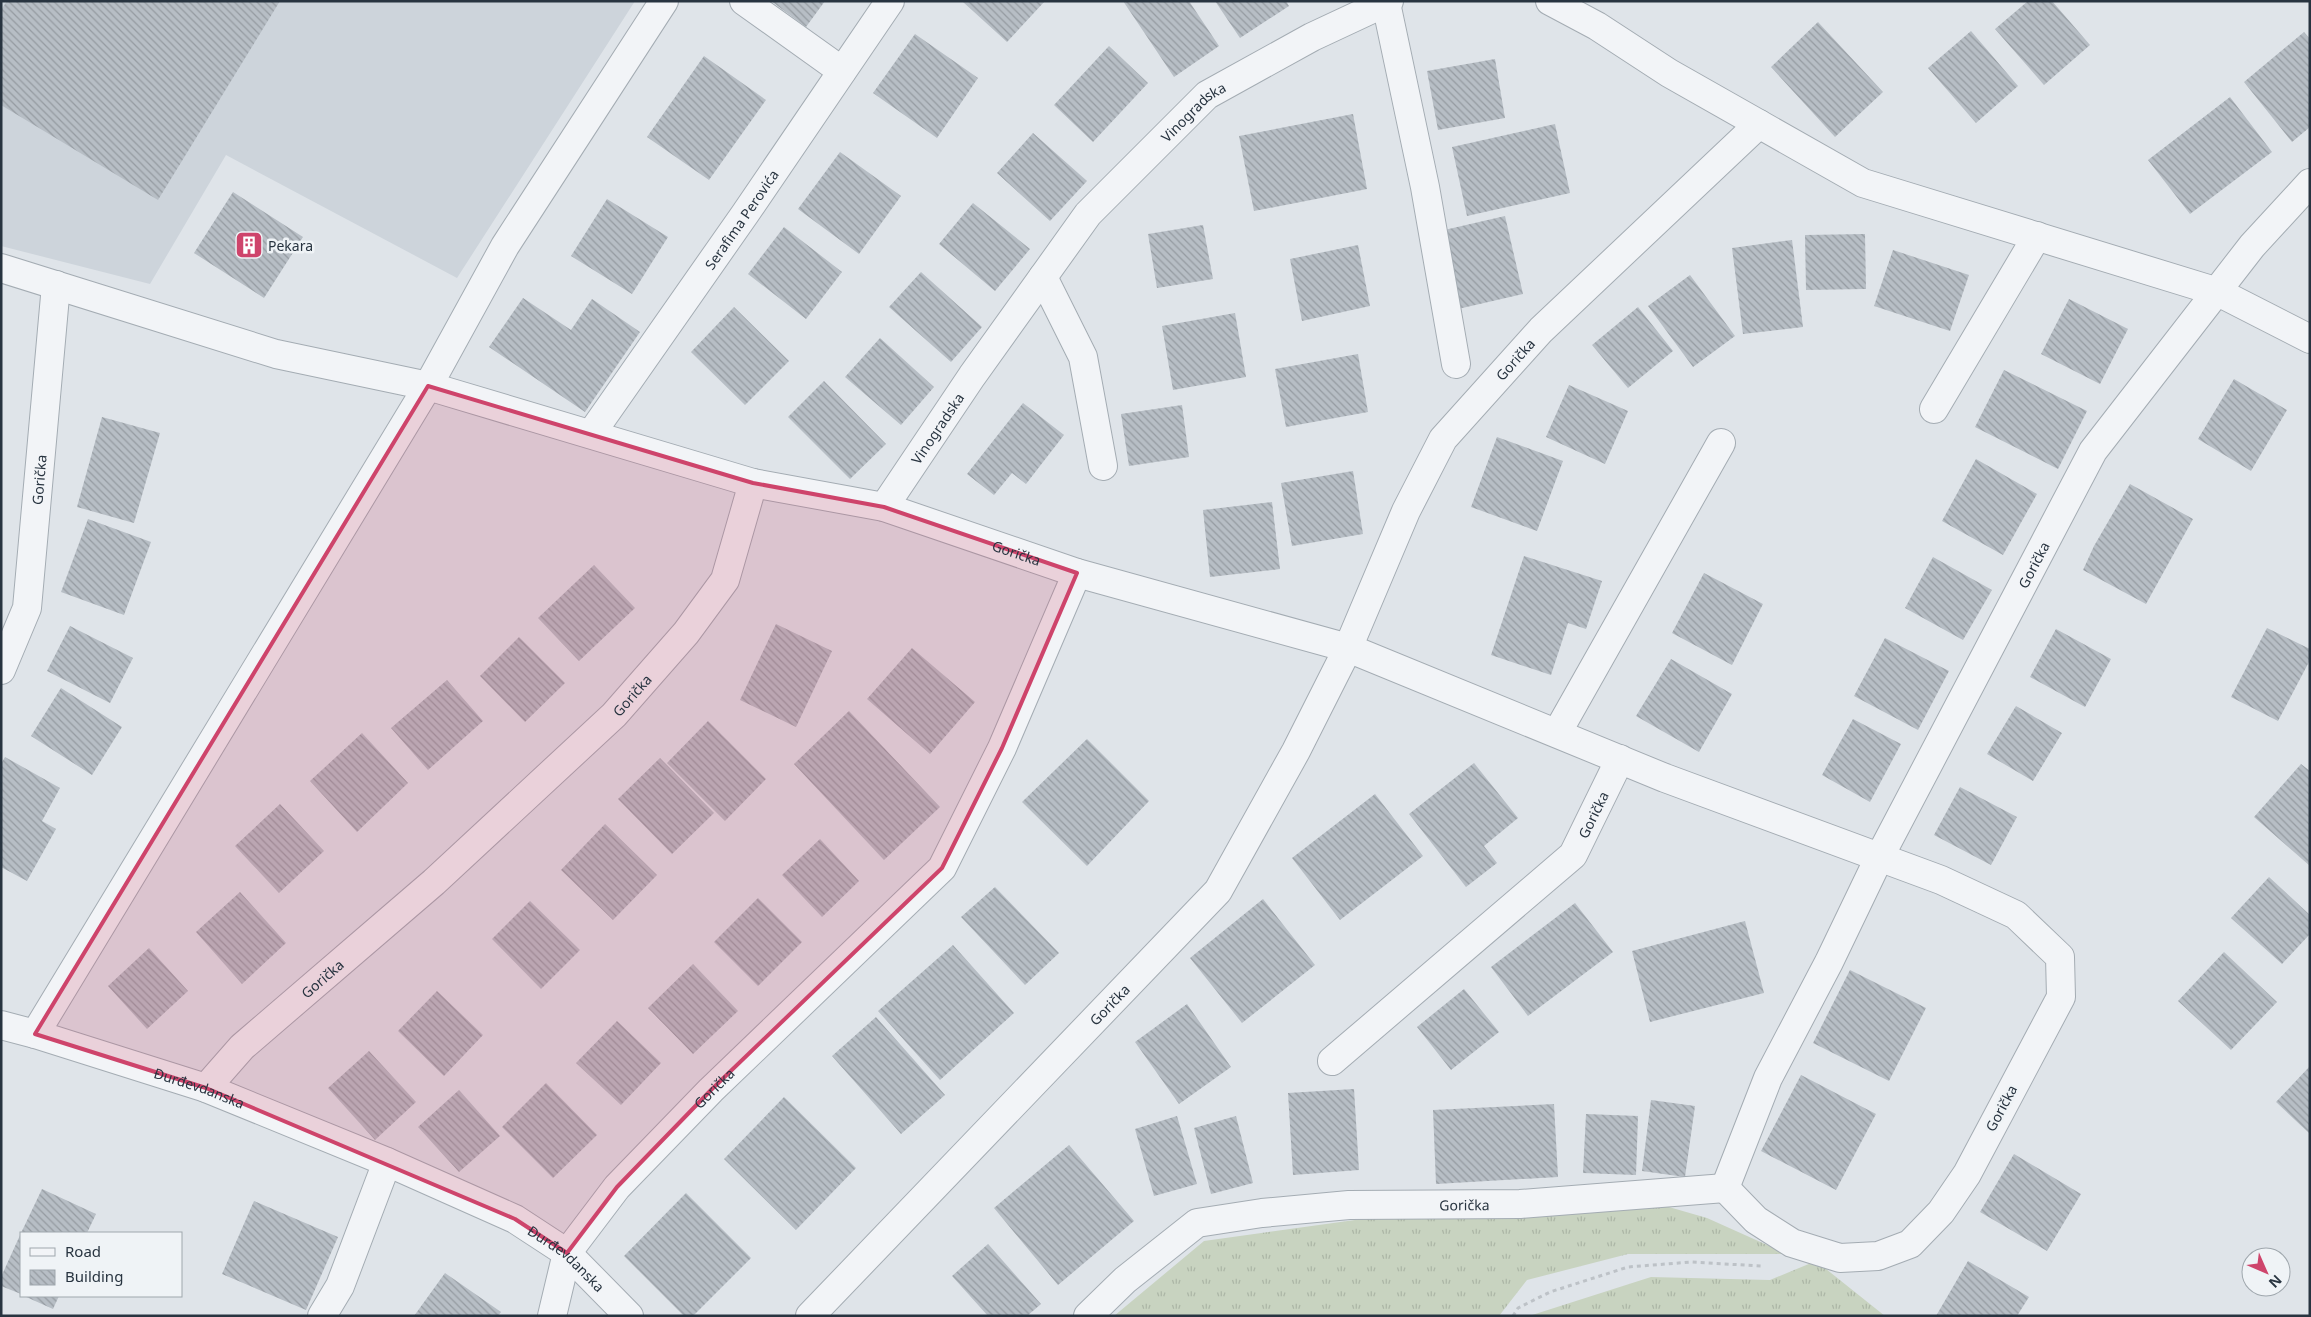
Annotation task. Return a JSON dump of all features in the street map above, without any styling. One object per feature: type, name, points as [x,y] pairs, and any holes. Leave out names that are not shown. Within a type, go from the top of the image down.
[{"type":"street","points":[[35,1034],[428,386],[505,246],[664,1]]},
{"type":"street","points":[[744,1],[842,71]]},
{"type":"street","name":"Serafima Perovića","points":[[591,434],[890,1]]},
{"type":"street","points":[[1550,1],[1597,26],[1669,73],[1863,183],[2218,292],[2310,339]]},
{"type":"street","name":"Vinogradska","points":[[884,507],[972,376],[1088,214],[1207,95],[1312,38],[1388,2],[1425,187],[1456,364]]},
{"type":"street","name":"Gorička","points":[[810,1316],[1218,892],[1296,751],[1348,648],[1406,511],[1443,439],[1541,330],[1642,237],[1759,124]]},
{"type":"street","name":"Gorička","points":[[1725,1188],[1768,1078],[1829,962],[1879,858],[2093,451],[2252,246],[2310,183]]},
{"type":"street","points":[[1934,408],[2037,236]]},
{"type":"street","name":"Gorička","points":[[1,268],[276,354],[428,386],[753,483],[884,507],[1078,573],[1348,648],[1620,759],[1940,880],[2016,914],[2060,957],[2061,997],[1967,1174],[1940,1212],[1910,1244],[1878,1256],[1840,1258],[1792,1243],[1756,1220],[1725,1188]]},
{"type":"street","points":[[1043,277],[1083,357],[1103,466]]},
{"type":"street","name":"Gorička","points":[[1,670],[27,608],[56,285]]},
{"type":"street","points":[[1557,733],[1721,443]]},
{"type":"street","name":"Gorička","points":[[206,1088],[242,1047],[434,882],[614,715],[686,633],[725,580],[753,483]]},
{"type":"street","name":"Gorička","points":[[567,1253],[617,1187],[710,1090],[942,868],[1002,748],[1078,573]]},
{"type":"street","name":"Gorička","points":[[1332,1061],[1573,855],[1620,759]]},
{"type":"street","name":"Đurđevdanska","points":[[3,1029],[35,1034],[206,1088],[387,1162],[515,1219],[567,1253],[628,1316]]},
{"type":"street","points":[[322,1316],[340,1286],[387,1162]]},
{"type":"street","name":"Gorička","points":[[1088,1316],[1125,1280],[1197,1223],[1262,1212],[1349,1205],[1520,1204],[1725,1188]]},
{"type":"street","points":[[552,1316],[567,1253]]},
{"type":"path","points":[[1513,1316],[1518,1308],[1550,1292],[1628,1267],[1691,1262],[1767,1266]]},
{"type":"highlighted area","points":[[428,386],[753,483],[884,507],[1077,573],[1002,748],[942,868],[711,1090],[617,1187],[567,1253],[515,1219],[206,1088],[35,1034]]},
{"type":"shaded area","points":[[1,1],[635,1],[457,278],[226,155],[150,284],[1,246]]},
{"type":"green space","points":[[1655,1203],[1707,1218],[1787,1254],[1628,1254],[1527,1280],[1499,1316],[1114,1316],[1204,1241],[1391,1215]]},
{"type":"green space","points":[[1816,1261],[1885,1316],[1529,1316],[1651,1277],[1770,1280]]},
{"type":"building","points":[[7,1],[280,1],[158,200],[1,105],[1,10]]},
{"type":"building","points":[[771,1],[825,1],[806,27]]},
{"type":"building","points":[[962,1],[1045,1],[1007,42]]},
{"type":"building","points":[[1123,1],[1189,1],[1219,46],[1174,77]]},
{"type":"building","points":[[1215,1],[1286,1],[1289,6],[1240,38]]},
{"type":"building","points":[[2028,1],[2052,1],[2090,45],[2044,85],[1995,29]]},
{"type":"building","points":[[1818,22],[1883,92],[1835,137],[1771,67]]},
{"type":"building","points":[[1971,31],[2018,86],[1976,123],[1928,68]]},
{"type":"building","points":[[2304,32],[2310,39],[2310,127],[2292,142],[2244,82]]},
{"type":"building","points":[[915,34],[978,78],[937,138],[873,93]]},
{"type":"building","points":[[1109,46],[1148,83],[1093,142],[1054,105]]},
{"type":"building","points":[[704,56],[766,100],[709,180],[647,137]]},
{"type":"building","points":[[1495,59],[1505,118],[1438,130],[1427,71]]},
{"type":"building","points":[[2230,97],[2272,152],[2190,214],[2148,160]]},
{"type":"building","points":[[1353,114],[1367,189],[1254,211],[1239,136]]},
{"type":"building","points":[[1555,124],[1570,193],[1467,216],[1452,147]]},
{"type":"building","points":[[1033,133],[1087,181],[1050,221],[997,173]]},
{"type":"building","points":[[840,152],[901,196],[859,254],[798,209]]},
{"type":"building","name":"Pekara","points":[[233,192],[303,237],[264,298],[194,253]]},
{"type":"building","points":[[607,199],[668,237],[632,294],[571,256]]},
{"type":"building","points":[[973,203],[1030,249],[995,291],[939,244]]},
{"type":"building","points":[[1505,216],[1523,294],[1458,309],[1440,231]]},
{"type":"building","points":[[1203,225],[1213,279],[1157,288],[1148,234]]},
{"type":"building","points":[[784,227],[842,272],[806,319],[748,274]]},
{"type":"building","points":[[1865,234],[1866,289],[1806,290],[1805,235]]},
{"type":"building","points":[[1792,240],[1803,327],[1743,334],[1732,248]]},
{"type":"building","points":[[1358,245],[1370,306],[1302,321],[1290,259]]},
{"type":"building","points":[[1893,250],[1969,275],[1950,331],[1874,306]]},
{"type":"building","points":[[921,272],[982,327],[951,362],[889,307]]},
{"type":"building","points":[[1690,275],[1735,336],[1693,367],[1648,306]]},
{"type":"building","points":[[523,298],[571,330],[592,299],[640,332],[585,412],[489,347]]},
{"type":"building","points":[[2069,299],[2128,329],[2100,384],[2041,354]]},
{"type":"building","points":[[734,307],[789,361],[745,405],[691,352]]},
{"type":"building","points":[[1638,307],[1673,351],[1628,388],[1592,345]]},
{"type":"building","points":[[1235,313],[1246,377],[1173,390],[1162,326]]},
{"type":"building","points":[[880,338],[934,387],[901,425],[845,377]]},
{"type":"building","points":[[1358,354],[1368,412],[1286,427],[1275,369]]},
{"type":"building","points":[[2004,370],[2087,411],[2058,469],[1975,427]]},
{"type":"building","points":[[2234,379],[2287,410],[2251,471],[2198,439]]},
{"type":"building","points":[[824,381],[886,444],[850,479],[788,417]]},
{"type":"building","points":[[1569,385],[1628,411],[1605,464],[1546,437]]},
{"type":"building","points":[[1023,403],[1064,435],[1026,484],[1012,473],[994,495],[967,474]]},
{"type":"building","points":[[1182,405],[1189,457],[1129,466],[1121,414]]},
{"type":"building","points":[[102,417],[160,433],[134,523],[77,507]]},
{"type":"building","points":[[1497,437],[1563,461],[1537,531],[1471,507]]},
{"type":"building","points":[[1976,459],[2037,494],[2003,555],[1942,521]]},
{"type":"building","points":[[1353,471],[1363,534],[1292,546],[1281,483]]},
{"type":"building","points":[[2130,484],[2193,519],[2146,604],[2083,570],[2094,546]]},
{"type":"building","points":[[1272,502],[1280,569],[1210,577],[1203,510]]},
{"type":"building","points":[[88,519],[151,542],[124,615],[61,592]]},
{"type":"building","points":[[1524,556],[1602,581],[1586,629],[1568,623],[1551,675],[1491,655]]},
{"type":"building","points":[[1933,557],[1992,590],[1963,640],[1905,608]]},
{"type":"building","points":[[594,565],[635,608],[579,661],[538,618]]},
{"type":"building","points":[[1704,573],[1763,604],[1732,665],[1672,633]]},
{"type":"building","points":[[776,624],[832,651],[796,727],[740,700]]},
{"type":"building","points":[[70,626],[133,658],[110,703],[47,671]]},
{"type":"building","points":[[2267,628],[2310,649],[2310,660],[2278,721],[2231,697]]},
{"type":"building","points":[[2056,629],[2111,659],[2085,707],[2030,677]]},
{"type":"building","points":[[519,637],[565,683],[525,722],[480,676]]},
{"type":"building","points":[[1885,638],[1949,671],[1918,730],[1854,696]]},
{"type":"building","points":[[912,648],[975,702],[930,754],[867,699]]},
{"type":"building","points":[[1671,659],[1732,694],[1699,752],[1636,716]]},
{"type":"building","points":[[447,680],[483,721],[428,770],[391,728]]},
{"type":"building","points":[[61,688],[122,727],[92,775],[31,736]]},
{"type":"building","points":[[2016,706],[2062,733],[2033,781],[1987,754]]},
{"type":"building","points":[[849,711],[940,807],[884,860],[794,764]]},
{"type":"building","points":[[1853,719],[1901,744],[1870,802],[1822,775]]},
{"type":"building","points":[[708,721],[766,779],[725,821],[667,763]]},
{"type":"building","points":[[362,733],[408,783],[357,832],[310,781]]},
{"type":"building","points":[[1087,739],[1149,801],[1087,866],[1022,802]]},
{"type":"building","points":[[5,757],[60,788],[42,821],[56,829],[27,881],[1,867],[1,764]]},
{"type":"building","points":[[660,758],[714,813],[672,854],[618,799]]},
{"type":"building","points":[[1474,763],[1518,818],[1484,846],[1497,863],[1466,887],[1409,814]]},
{"type":"building","points":[[2301,764],[2310,771],[2310,866],[2254,817]]},
{"type":"building","points":[[1960,787],[2017,817],[1991,865],[1934,835]]},
{"type":"building","points":[[1375,794],[1423,856],[1340,920],[1292,858]]},
{"type":"building","points":[[280,804],[324,851],[279,893],[235,846]]},
{"type":"building","points":[[605,824],[657,875],[613,920],[561,870]]},
{"type":"building","points":[[820,839],[859,881],[822,917],[782,875]]},
{"type":"building","points":[[2269,877],[2310,915],[2310,934],[2282,964],[2231,918]]},
{"type":"building","points":[[995,887],[1059,953],[1025,985],[961,917]]},
{"type":"building","points":[[240,892],[286,943],[242,984],[196,932]]},
{"type":"building","points":[[758,898],[802,942],[758,986],[714,942]]},
{"type":"building","points":[[1263,899],[1315,965],[1242,1023],[1190,958]]},
{"type":"building","points":[[530,901],[580,950],[541,989],[492,939]]},
{"type":"building","points":[[1575,903],[1613,952],[1528,1016],[1491,967]]},
{"type":"building","points":[[1745,921],[1764,993],[1650,1022],[1632,951]]},
{"type":"building","points":[[953,945],[1014,1013],[940,1080],[878,1011]]},
{"type":"building","points":[[149,948],[188,991],[147,1029],[108,986]]},
{"type":"building","points":[[2224,952],[2277,1002],[2231,1050],[2178,1001]]},
{"type":"building","points":[[693,964],[738,1011],[693,1054],[648,1008]]},
{"type":"building","points":[[1850,970],[1926,1008],[1889,1081],[1813,1043]]},
{"type":"building","points":[[1464,989],[1499,1032],[1451,1070],[1417,1027]]},
{"type":"building","points":[[437,991],[483,1035],[444,1076],[398,1031]]},
{"type":"building","points":[[1187,1004],[1231,1067],[1179,1104],[1135,1042]]},
{"type":"building","points":[[876,1017],[945,1095],[901,1134],[832,1056]]},
{"type":"building","points":[[617,1021],[661,1063],[621,1105],[576,1063]]},
{"type":"building","points":[[369,1051],[416,1102],[375,1140],[328,1088]]},
{"type":"building","points":[[2310,1066],[2310,1134],[2276,1102]]},
{"type":"building","points":[[1801,1075],[1876,1114],[1836,1190],[1761,1151]]},
{"type":"building","points":[[546,1083],[597,1135],[553,1178],[502,1127]]},
{"type":"building","points":[[1354,1089],[1359,1170],[1293,1175],[1288,1093]]},
{"type":"building","points":[[459,1090],[500,1136],[459,1172],[418,1127]]},
{"type":"building","points":[[784,1097],[856,1168],[796,1230],[724,1159]]},
{"type":"building","points":[[1651,1100],[1695,1106],[1685,1177],[1642,1171]]},
{"type":"building","points":[[1554,1104],[1558,1177],[1436,1184],[1433,1110]]},
{"type":"building","points":[[1586,1114],[1638,1116],[1636,1175],[1583,1173]]},
{"type":"building","points":[[1177,1116],[1197,1184],[1154,1196],[1135,1129]]},
{"type":"building","points":[[1236,1116],[1253,1183],[1211,1194],[1194,1128]]},
{"type":"building","points":[[1069,1145],[1134,1221],[1058,1285],[994,1208]]},
{"type":"building","points":[[2014,1154],[2081,1194],[2047,1251],[1980,1212]]},
{"type":"building","points":[[42,1189],[96,1214],[87,1232],[21,1232]]},
{"type":"building","points":[[686,1193],[751,1258],[693,1316],[684,1316],[624,1256]]},
{"type":"building","points":[[254,1201],[338,1237],[306,1310],[222,1274]]},
{"type":"building","points":[[20,1235],[20,1294],[1,1286],[1,1277]]},
{"type":"building","points":[[988,1244],[1041,1304],[1027,1316],[988,1316],[952,1276]]},
{"type":"building","points":[[1968,1261],[2029,1297],[2017,1316],[1936,1316]]},
{"type":"building","points":[[445,1273],[501,1312],[498,1316],[414,1316]]},
{"type":"building","points":[[26,1297],[59,1297],[53,1309]]},
{"type":"place","name":"Pekara","points":[[249,245]]}]
